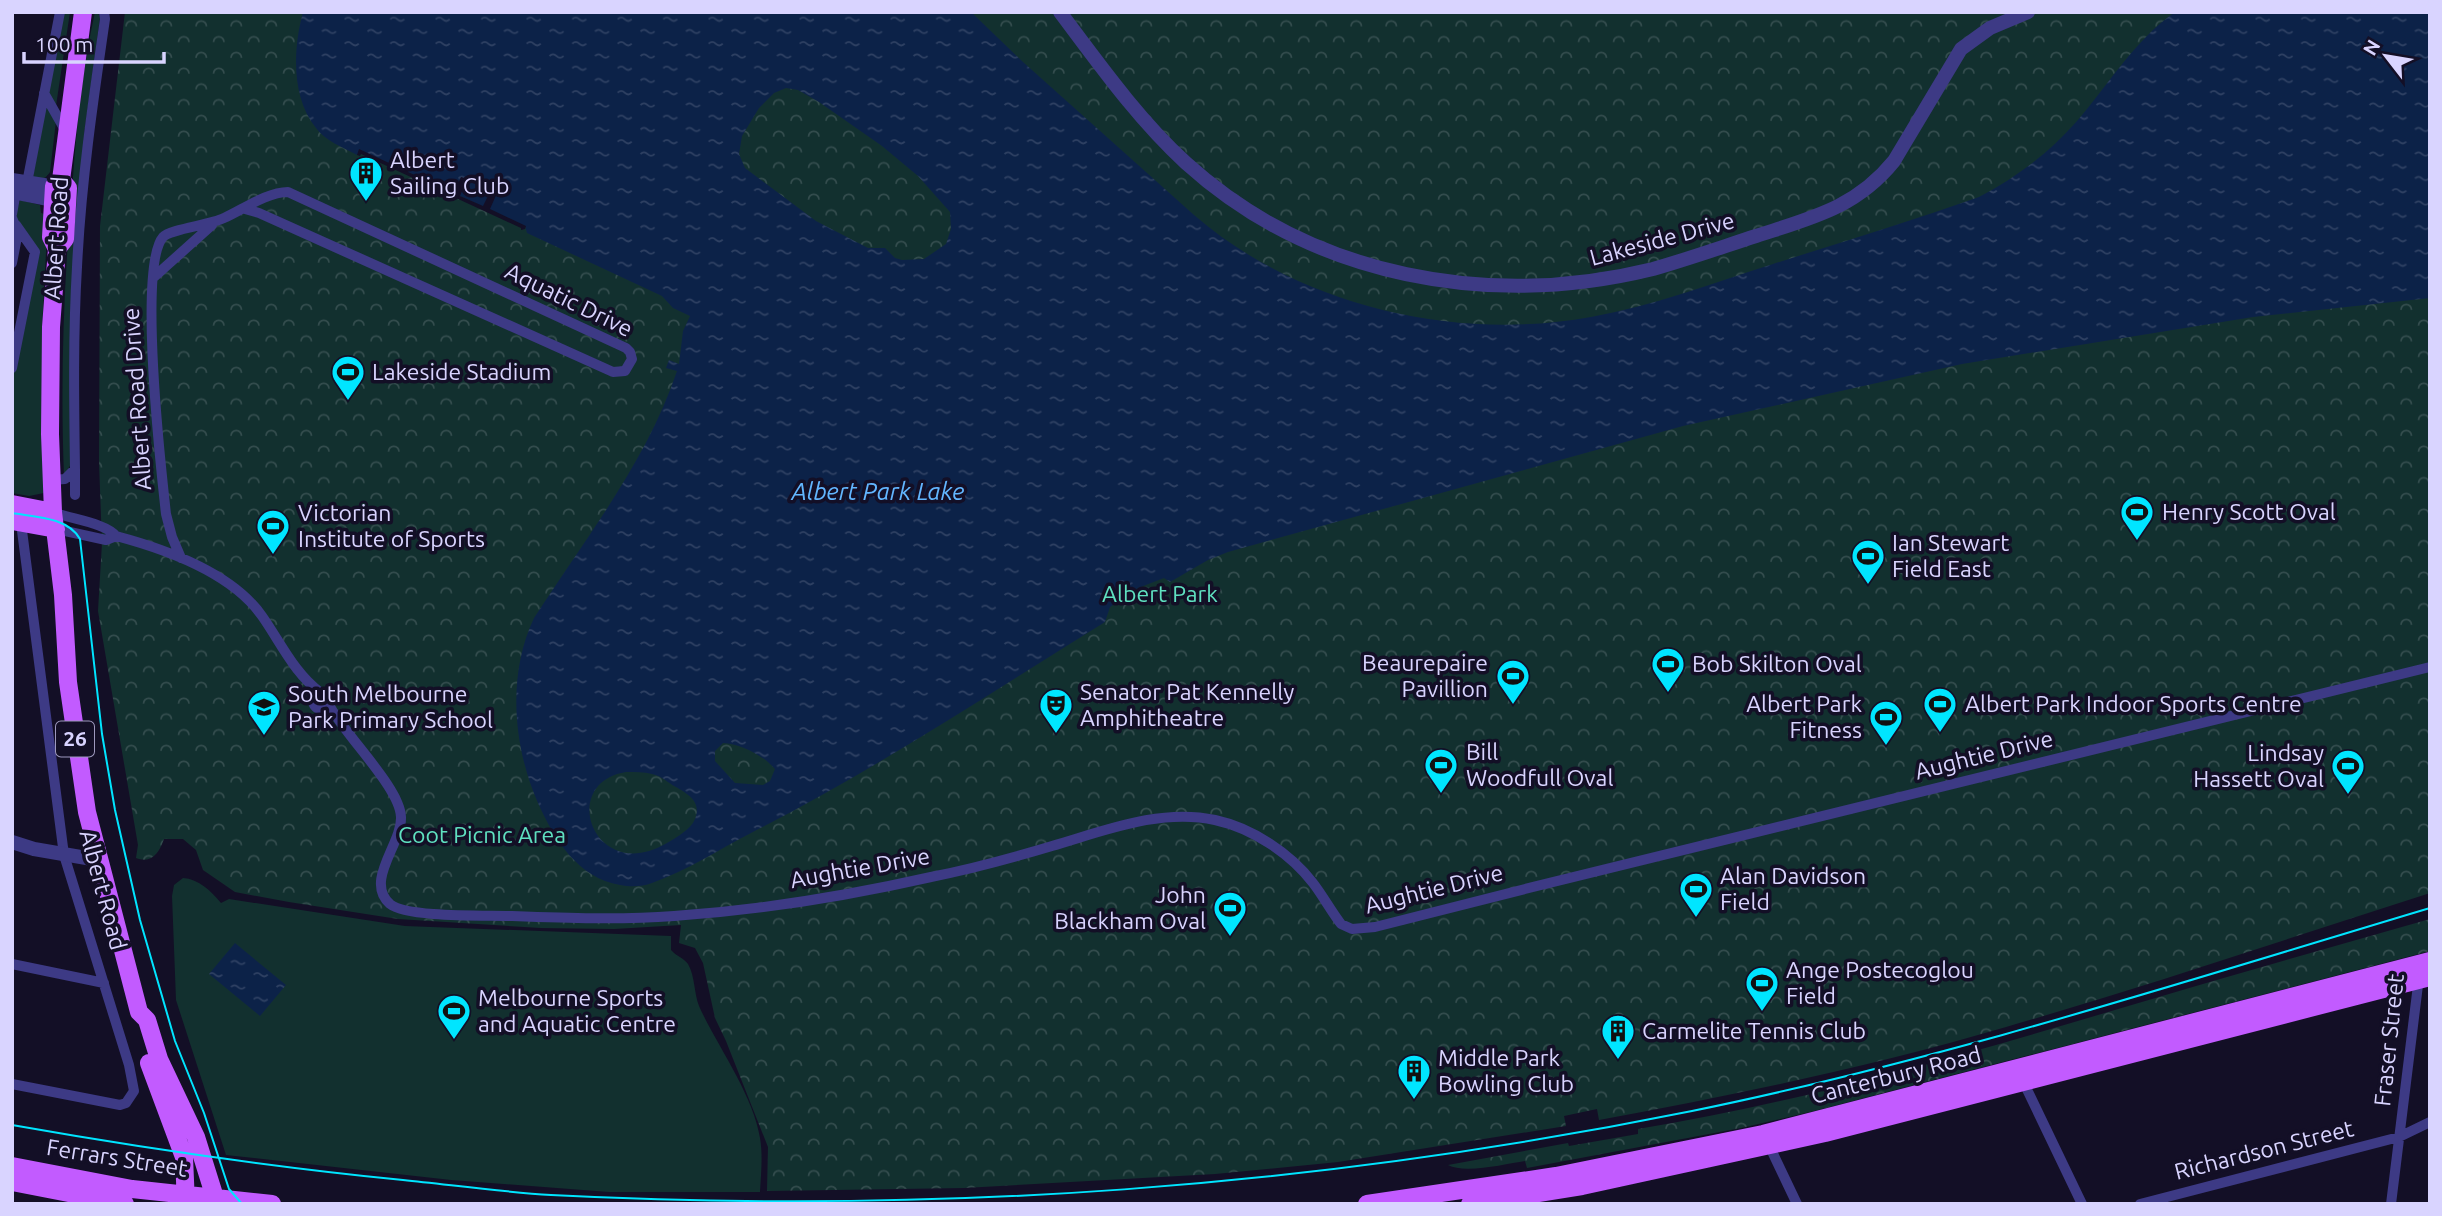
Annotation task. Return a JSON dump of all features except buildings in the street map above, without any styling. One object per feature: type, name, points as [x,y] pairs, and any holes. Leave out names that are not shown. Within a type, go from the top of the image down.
[{"type":"main road","name":"Albert Road","points":[[83,12],[66,133],[61,192],[65,239],[57,249],[50,369],[52,480],[68,682],[85,803],[139,1012],[146,1020],[159,1059],[196,1137],[216,1200]]},
{"type":"main road","points":[[12,504],[55,521]]},
{"type":"main road","points":[[17,522],[55,521]]},
{"type":"main road","name":"Canterbury Road","points":[[1470,1204],[1552,1198],[2424,970]]},
{"type":"main road","name":"Albert Road","points":[[139,1012],[135,1024],[184,1157],[186,1199]]},
{"type":"main road","name":"Canterbury Road","points":[[1367,1204],[1556,1176],[1766,1140]]},
{"type":"main road","name":"Ferrars Street","points":[[12,1166],[186,1199],[216,1200]]},
{"type":"main road","name":"Ferrars Street","points":[[12,1182],[125,1204]]},
{"type":"main road","points":[[216,1200],[272,1204]]},
{"type":"street","name":"Albert Road","points":[[12,264],[18,234],[14,219],[17,186],[44,93],[60,12]]},
{"type":"street","name":"Albert Road","points":[[75,495],[74,343],[77,265],[104,12]]},
{"type":"street","name":"Lakeside Drive","points":[[1060,12],[1150,126],[1200,175],[1253,212],[1317,245],[1375,266],[1451,283],[1508,287],[1568,285],[1626,276],[1829,213],[1864,192],[1894,161],[1961,49],[1990,28],[2028,12]]},
{"type":"street","points":[[44,93],[66,133]]},
{"type":"street","points":[[17,186],[61,192]]},
{"type":"street","name":"Aquatic Drive","points":[[164,236],[174,231],[214,223],[281,192],[288,192],[626,348],[632,356],[631,362],[625,371],[613,372],[348,251],[245,209]]},
{"type":"street","name":"Albert Road","points":[[12,368],[35,252],[14,219]]},
{"type":"street","name":"Aquatic Drive","points":[[154,276],[214,223]]},
{"type":"street","name":"Albert Road Drive","points":[[164,236],[159,246],[154,276],[151,333],[165,506],[169,530],[181,558]]},
{"type":"street","points":[[52,480],[65,479],[75,469]]},
{"type":"street","name":"Aughtie Drive","points":[[55,521],[72,520],[110,528],[116,536]]},
{"type":"street","name":"Aughtie Drive","points":[[55,521],[106,540],[116,536],[144,543],[181,558],[228,583],[244,595],[320,701],[340,722],[390,787],[401,818],[381,887],[389,903],[402,910],[447,914],[640,918],[711,913],[846,894],[931,877],[1000,861],[1131,824],[1188,816],[1223,822],[1286,855],[1307,876],[1341,924],[1355,929],[1395,923],[2430,667]]},
{"type":"street","name":"Albert Road","points":[[12,1084],[120,1105],[127,1103],[134,1091],[129,1065],[64,855],[17,522]]},
{"type":"street","points":[[12,842],[98,860]]},
{"type":"street","points":[[12,964],[104,983]]},
{"type":"street","name":"Fraser Street","points":[[2390,1204],[2424,970]]},
{"type":"street","points":[[2020,1075],[2082,1204]]},
{"type":"street","name":"Richardson Street","points":[[2140,1204],[2399,1137],[2430,1122]]},
{"type":"street","points":[[1766,1140],[1797,1204]]},
{"type":"green space","points":[[64,12],[70,12],[56,106],[48,94]]},
{"type":"green space","points":[[95,12],[98,12],[100,18],[84,135],[71,464],[64,476],[63,364],[67,252],[79,115]]},
{"type":"green space","name":"Albert Park","points":[[125,12],[2430,12],[2430,893],[2112,995],[1956,1041],[1804,1079],[1599,1120],[1597,1109],[1564,1116],[1566,1126],[1338,1162],[1215,1174],[964,1188],[767,1191],[768,1147],[715,1018],[703,963],[695,948],[679,943],[681,925],[614,929],[541,928],[398,919],[235,892],[203,870],[196,850],[183,839],[164,839],[154,856],[146,860],[136,858],[138,845],[98,611],[102,543],[99,462],[100,226]]},
{"type":"green space","points":[[46,103],[56,121],[50,172],[45,178],[41,178],[33,177]]},
{"type":"green space","points":[[20,200],[40,205],[41,213],[48,215],[42,328],[44,493],[29,496],[12,493],[12,382],[38,250],[15,217]]},
{"type":"green space","name":"Melbourne Sports and Aquatic Centre","points":[[183,878],[199,883],[221,903],[229,899],[405,926],[671,936],[671,950],[688,964],[699,1006],[742,1087],[756,1121],[762,1165],[760,1192],[609,1192],[451,1180],[226,1155],[176,1000],[172,896],[174,885]]},
{"type":"green space","points":[[2430,919],[2430,951],[1814,1111],[1741,1128],[1527,1168],[1525,1161],[1464,1169],[1448,1165],[1568,1143],[1569,1146],[1638,1134],[1638,1129],[1761,1105],[1883,1076]]},
{"type":"water","name":"Albert Park Lake","points":[[303,12],[971,12],[1194,215],[1236,247],[1281,273],[1330,294],[1381,310],[1433,320],[1539,324],[1591,317],[1683,294],[1979,197],[2019,173],[2055,144],[2135,49],[2175,12],[2430,12],[2430,298],[2253,317],[1962,364],[1683,426],[1228,552],[1170,582],[1164,578],[1138,588],[1110,607],[1105,622],[930,731],[796,809],[665,878],[644,885],[624,886],[605,881],[580,865],[560,843],[544,817],[523,758],[516,711],[517,687],[525,640],[534,618],[613,499],[649,436],[677,371],[666,368],[669,360],[679,364],[683,331],[690,316],[673,308],[662,296],[527,233],[525,226],[360,150],[357,155],[324,136],[308,116],[298,87],[296,57]],"holes":[[[786,88],[798,90],[819,102],[882,146],[918,176],[950,212],[951,229],[946,244],[924,259],[902,260],[895,258],[885,248],[868,248],[816,221],[745,168],[739,154],[742,136],[759,108],[774,93]],[[723,743],[752,752],[775,769],[770,781],[763,785],[735,783],[715,761],[715,751]],[[626,772],[659,776],[693,799],[697,808],[695,819],[687,829],[667,843],[641,853],[620,852],[604,842],[593,828],[589,811],[593,794],[605,780]]]},
{"type":"water","points":[[235,943],[286,985],[260,1016],[209,974]]},
{"type":"pier","points":[[359,149],[402,169],[409,153],[415,156],[408,172],[454,193],[461,177],[467,179],[460,196],[483,206],[491,190],[497,193],[490,209],[526,226],[525,229],[521,230],[361,154],[357,155]]},
{"type":"tram line","points":[[12,513],[59,522],[68,526],[80,539],[102,734],[115,810],[140,920],[175,1041],[204,1113],[229,1189],[242,1204]]},
{"type":"tram line","points":[[12,1125],[256,1163],[551,1195],[839,1201],[982,1198],[1266,1177],[1550,1138],[1785,1091],[2063,1018],[2430,908]]},
{"type":"place","name":"Albert Sailing Club","points":[[366,203]]},
{"type":"place","name":"Lakeside Stadium","points":[[348,402]]},
{"type":"place","name":"Henry Scott Oval","points":[[2137,542]]},
{"type":"place","name":"Victorian Institute of Sports","points":[[273,556]]},
{"type":"place","name":"Ian Stewart Field East","points":[[1868,586]]},
{"type":"place","name":"Bob Skilton Oval","points":[[1668,694]]},
{"type":"place","name":"Beaurepaire Pavillion","points":[[1513,706]]},
{"type":"place","name":"Albert Park Indoor Sports Centre","points":[[1940,734]]},
{"type":"place","name":"Senator Pat Kennelly Amphitheatre","points":[[1056,735]]},
{"type":"place","name":"South Melbourne Park Primary School","points":[[264,737]]},
{"type":"place","name":"Albert Park Fitness","points":[[1886,747]]},
{"type":"place","name":"Bill Woodfull Oval","points":[[1441,795]]},
{"type":"place","name":"Lindsay Hassett Oval","points":[[2348,796]]},
{"type":"place","name":"Alan Davidson Field","points":[[1696,919]]},
{"type":"place","name":"John Blackham Oval","points":[[1230,938]]},
{"type":"place","name":"Ange Postecoglou Field","points":[[1762,1013]]},
{"type":"place","name":"Melbourne Sports and Aquatic Centre","points":[[454,1041]]},
{"type":"place","name":"Carmelite Tennis Club","points":[[1618,1061]]},
{"type":"place","name":"Middle Park Bowling Club","points":[[1414,1101]]},
{"type":"park label","name":"Coot Picnic Area","points":[[482,835]]}]
